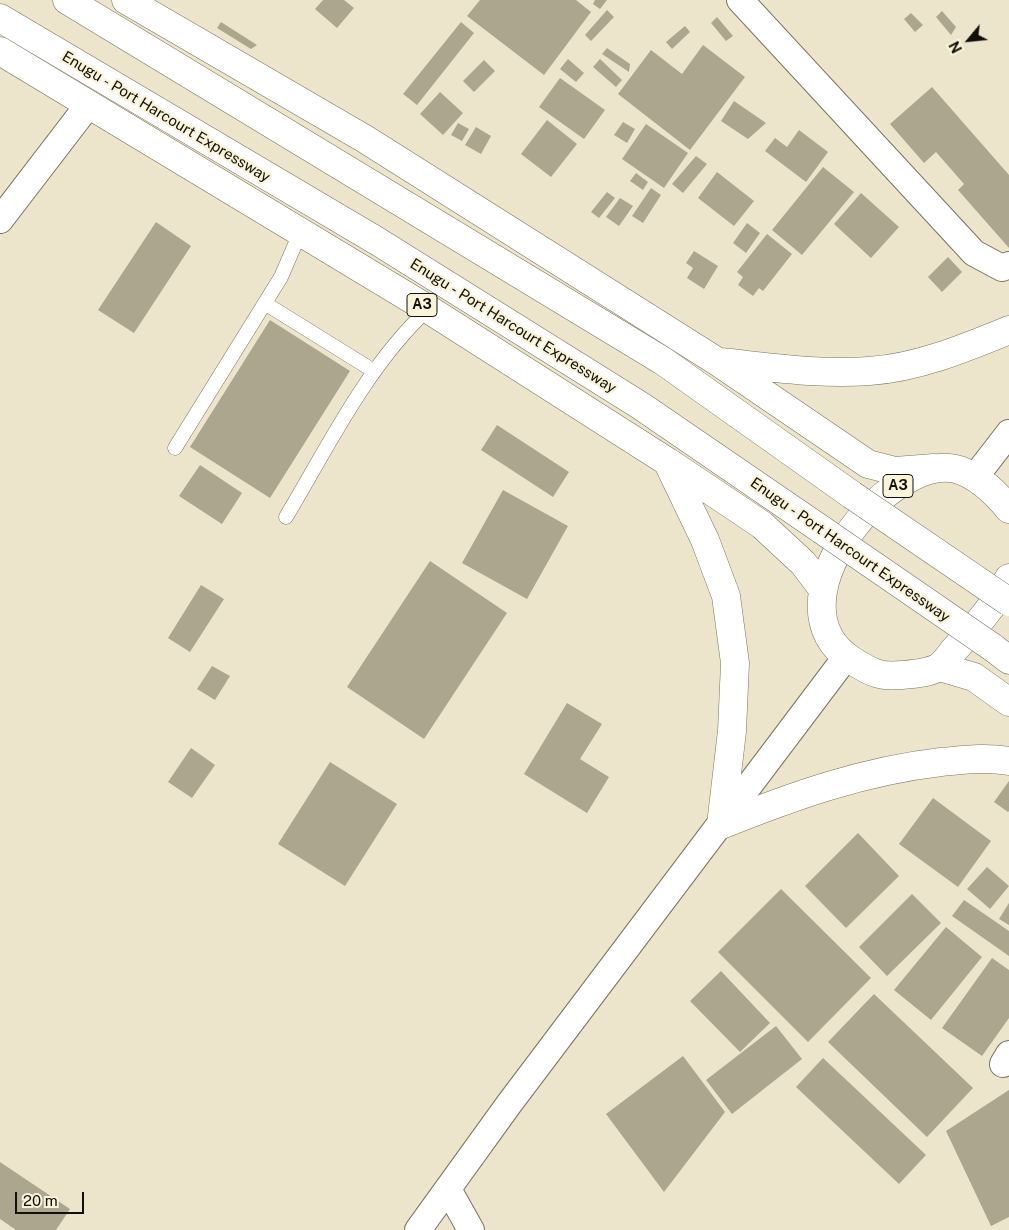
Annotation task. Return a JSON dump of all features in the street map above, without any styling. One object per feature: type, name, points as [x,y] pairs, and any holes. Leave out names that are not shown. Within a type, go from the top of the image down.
[{"type":"main road","name":"A3","points":[[67,0],[663,361],[852,495],[1009,602]]},
{"type":"main road","name":"A3","points":[[126,0],[365,139],[718,362],[868,464],[895,471],[934,468],[955,469],[976,477],[997,495],[1009,509]]},
{"type":"main road","name":"Enugu - Port Harcourt Expressway","points":[[0,18],[377,241],[641,406],[1000,654]]},
{"type":"main road","name":"Enugu - Port Harcourt Expressway","points":[[0,51],[428,309],[668,462],[762,525],[803,563],[822,588]]},
{"type":"main road","points":[[718,362],[820,372],[871,371],[917,362],[962,349],[1009,330]]},
{"type":"main road","points":[[668,462],[705,540],[726,596],[735,663],[732,731],[721,824],[833,783],[904,766],[985,757],[1009,761]]},
{"type":"main road","name":"A3","points":[[934,468],[888,492],[858,523],[832,562],[822,588],[820,612],[829,639],[846,657],[868,670],[884,676],[916,674],[940,667]]},
{"type":"main road","points":[[1009,578],[986,614],[940,667],[974,677],[1009,702]]},
{"type":"street","points":[[740,0],[974,253],[1002,268],[1009,265]]},
{"type":"street","points":[[0,220],[89,104]]},
{"type":"street","points":[[976,477],[1009,432]]},
{"type":"street","points":[[418,1230],[846,657]]},
{"type":"street","points":[[448,1189],[471,1230]]},
{"type":"lane","points":[[175,448],[266,304],[291,259],[300,233]]},
{"type":"lane","points":[[266,304],[374,371]]},
{"type":"lane","points":[[286,517],[374,371],[394,344],[428,309]]},
{"type":"building","points":[[323,0],[344,0],[354,8],[337,28],[315,9]]},
{"type":"building","points":[[480,0],[576,0],[591,12],[544,75],[467,16]]},
{"type":"building","points":[[595,0],[607,0],[600,9],[593,4]]},
{"type":"building","points":[[607,10],[614,17],[591,41],[585,35]]},
{"type":"building","points":[[942,11],[956,27],[951,35],[936,17]]},
{"type":"building","points":[[911,13],[923,25],[915,32],[904,19]]},
{"type":"building","points":[[717,17],[733,36],[726,41],[711,23]]},
{"type":"building","points":[[221,22],[257,45],[251,49],[217,28]]},
{"type":"building","points":[[461,22],[474,33],[417,105],[403,94]]},
{"type":"building","points":[[685,26],[690,32],[672,49],[666,42]]},
{"type":"building","points":[[703,45],[745,77],[690,150],[618,94],[651,50],[682,74]]},
{"type":"building","points":[[607,48],[630,64],[629,72],[602,54]]},
{"type":"building","points":[[568,59],[584,73],[576,82],[560,69]]},
{"type":"building","points":[[600,59],[622,80],[616,87],[593,67]]},
{"type":"building","points":[[484,60],[495,71],[474,92],[463,81]]},
{"type":"building","points":[[560,78],[605,110],[584,139],[539,107]]},
{"type":"building","points":[[932,87],[1009,175],[1009,248],[958,190],[964,184],[936,152],[924,163],[890,124]]},
{"type":"building","points":[[440,92],[463,113],[443,135],[420,114]]},
{"type":"building","points":[[734,101],[766,123],[748,139],[721,121]]},
{"type":"building","points":[[547,120],[577,144],[551,177],[521,154]]},
{"type":"building","points":[[623,122],[635,129],[627,143],[614,135]]},
{"type":"building","points":[[458,123],[469,129],[462,141],[451,135]]},
{"type":"building","points":[[646,124],[688,153],[664,188],[622,159]]},
{"type":"building","points":[[476,127],[491,136],[481,154],[465,145]]},
{"type":"building","points":[[799,130],[828,152],[806,182],[765,151],[775,138],[787,147]]},
{"type":"building","points":[[696,156],[707,164],[683,193],[672,184]]},
{"type":"building","points":[[823,167],[854,192],[802,255],[772,230]]},
{"type":"building","points":[[717,172],[754,201],[734,226],[698,198]]},
{"type":"building","points":[[636,173],[648,182],[643,190],[630,181]]},
{"type":"building","points":[[651,188],[661,195],[643,223],[632,216]]},
{"type":"building","points":[[607,192],[615,198],[599,218],[591,212]]},
{"type":"building","points":[[861,193],[899,227],[871,258],[834,224]]},
{"type":"building","points":[[620,198],[633,206],[619,226],[606,217]]},
{"type":"building","points":[[156,222],[191,246],[134,333],[98,310]]},
{"type":"building","points":[[747,223],[760,233],[746,253],[733,243]]},
{"type":"building","points":[[767,234],[792,254],[763,291],[759,288],[753,296],[738,285],[743,277],[737,272]]},
{"type":"building","points":[[694,251],[718,266],[704,289],[687,278],[693,268],[686,263]]},
{"type":"building","points":[[948,257],[962,272],[942,292],[928,277]]},
{"type":"building","points":[[270,320],[350,371],[270,498],[190,447]]},
{"type":"building","points":[[497,425],[569,472],[553,497],[481,450]]},
{"type":"building","points":[[200,465],[242,493],[222,524],[179,496]]},
{"type":"building","points":[[503,490],[568,526],[527,599],[462,563]]},
{"type":"building","points":[[430,561],[507,613],[424,739],[347,687]]},
{"type":"building","points":[[201,585],[224,599],[190,652],[168,638]]},
{"type":"building","points":[[212,666],[230,676],[215,700],[197,689]]},
{"type":"building","points":[[567,703],[602,724],[580,759],[609,777],[587,813],[524,774]]},
{"type":"building","points":[[191,748],[215,765],[192,798],[168,782]]},
{"type":"building","points":[[330,762],[397,804],[345,886],[278,844]]},
{"type":"building","points":[[1009,781],[1009,811],[1008,812],[994,802]]},
{"type":"building","points":[[933,798],[991,841],[958,887],[899,844]]},
{"type":"building","points":[[858,833],[899,876],[846,928],[805,886]]},
{"type":"building","points":[[987,867],[1009,886],[990,909],[967,889]]},
{"type":"building","points":[[781,889],[871,978],[808,1042],[718,952]]},
{"type":"building","points":[[912,894],[941,923],[887,976],[859,947]]},
{"type":"building","points":[[964,900],[1009,931],[1009,956],[952,916]]},
{"type":"building","points":[[1009,903],[1009,925],[999,919]]},
{"type":"building","points":[[946,927],[982,957],[931,1020],[894,990]]},
{"type":"building","points":[[992,958],[1009,970],[1009,1018],[982,1056],[942,1028]]},
{"type":"building","points":[[721,971],[770,1023],[740,1052],[690,1001]]},
{"type":"building","points":[[874,994],[973,1088],[927,1137],[828,1042]]},
{"type":"building","points":[[776,1026],[802,1059],[732,1114],[706,1080]]},
{"type":"building","points":[[683,1056],[725,1112],[664,1192],[606,1114]]},
{"type":"building","points":[[823,1058],[926,1155],[899,1184],[796,1087]]},
{"type":"building","points":[[1009,1090],[1009,1217],[991,1226],[946,1131]]},
{"type":"building","points":[[0,1162],[70,1209],[56,1230],[16,1230],[0,1219]]}]
